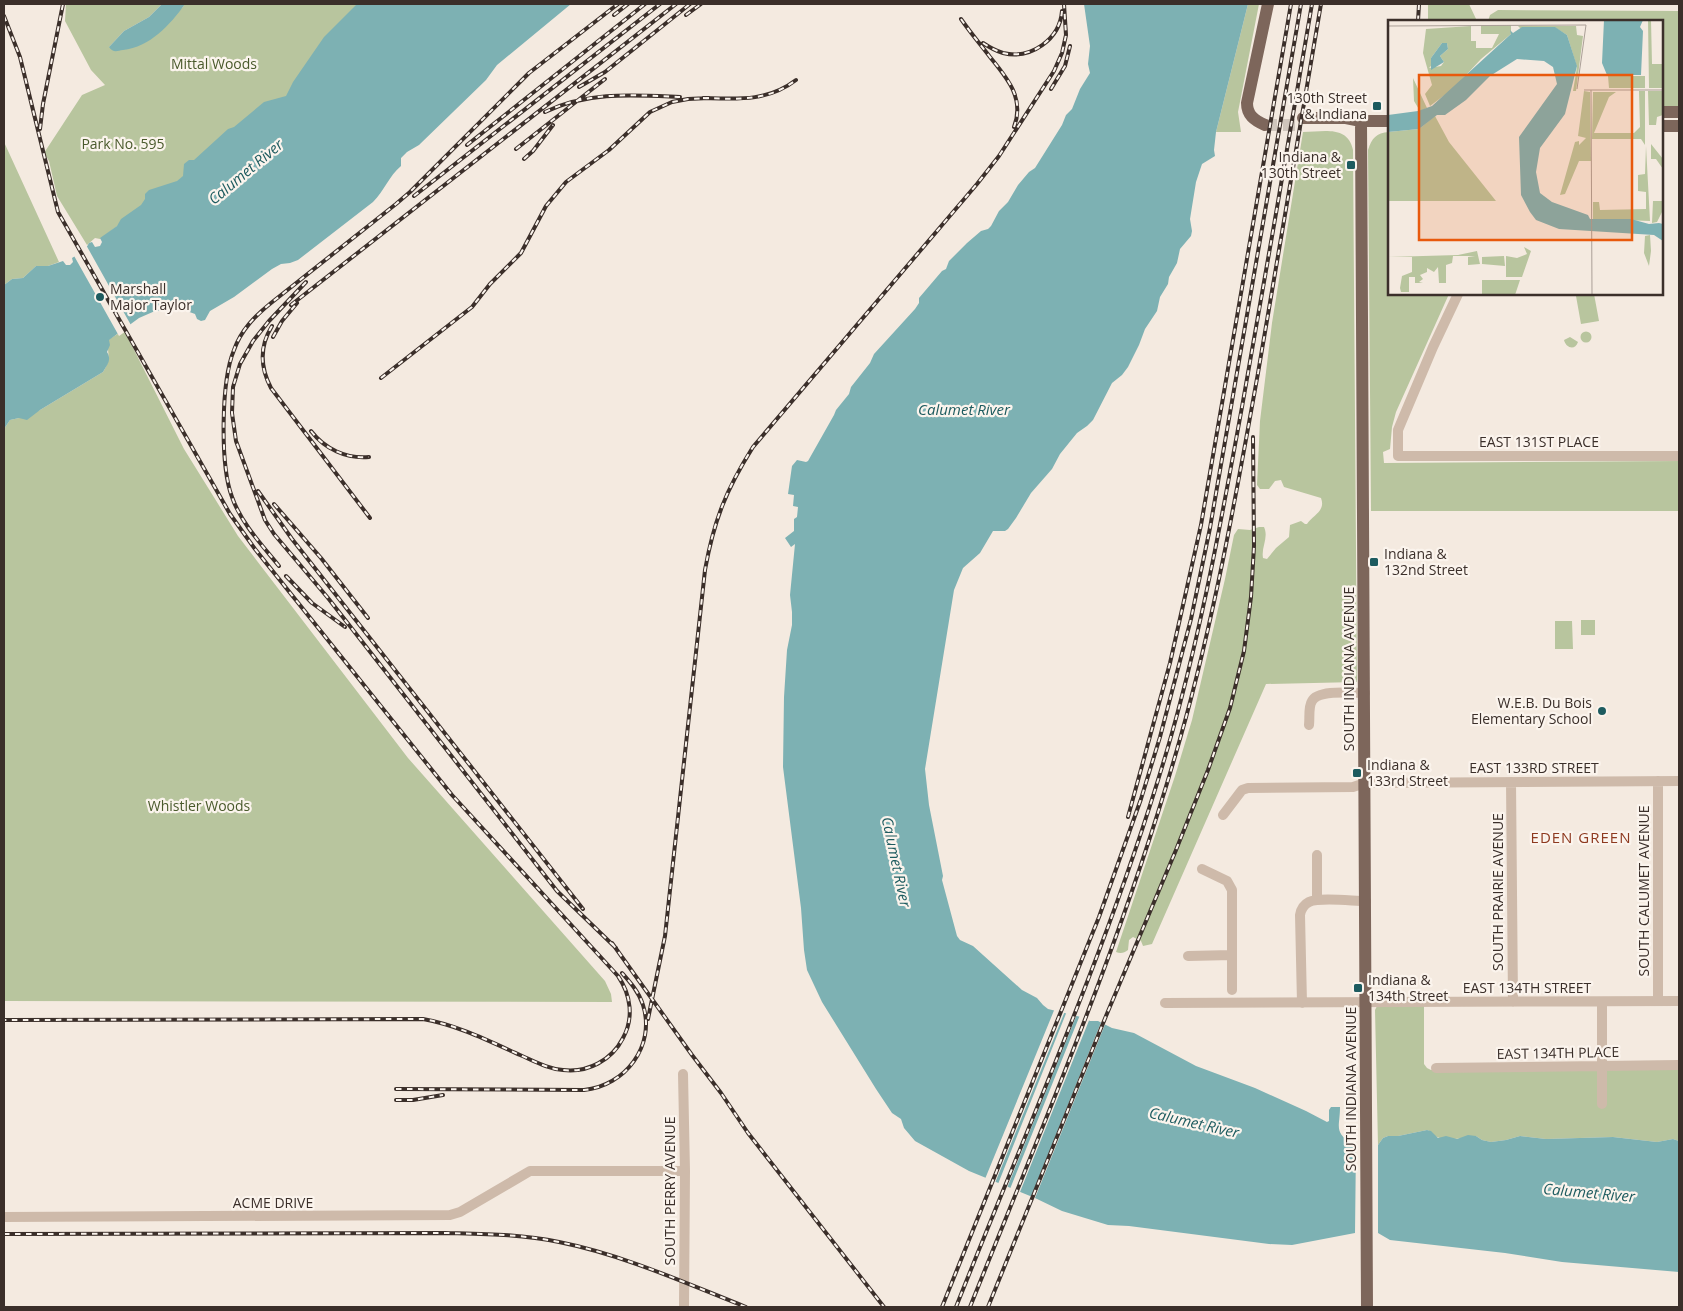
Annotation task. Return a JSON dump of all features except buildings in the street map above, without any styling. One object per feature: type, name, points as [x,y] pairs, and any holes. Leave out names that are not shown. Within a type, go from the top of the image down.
[{"type":"main road","points":[[1265,121],[1256,121],[1250,116],[1247,103],[1268,4]]},
{"type":"main road","points":[[1663,112],[1679,112]]},
{"type":"main road","points":[[1302,121],[1346,125],[1361,121],[1388,121]]},
{"type":"main road","name":"SOUTH INDIANA AVENUE","points":[[1361,121],[1367,1307]]},
{"type":"main road","points":[[1663,126],[1679,126]]},
{"type":"street","name":"EAST 131ST PLACE","points":[[1458,295],[1398,430],[1398,456],[1679,456]]},
{"type":"street","points":[[1309,725],[1310,706],[1312,700],[1318,696],[1324,693],[1364,693]]},
{"type":"street","name":"SOUTH CALUMET AVENUE","points":[[1658,781],[1658,1001]]},
{"type":"street","name":"EAST 133RD STREET","points":[[1223,816],[1242,790],[1248,788],[1353,787],[1365,783],[1679,781]]},
{"type":"street","name":"SOUTH PRAIRIE AVENUE","points":[[1511,782],[1513,1002]]},
{"type":"street","points":[[1317,855],[1317,900]]},
{"type":"street","points":[[1202,869],[1226,882],[1232,890],[1232,990]]},
{"type":"street","points":[[1302,1003],[1300,915],[1305,905],[1317,900],[1366,901]]},
{"type":"street","points":[[1188,956],[1232,955]]},
{"type":"street","name":"EAST 134TH STREET","points":[[1165,1003],[1679,1001]]},
{"type":"street","points":[[1602,1002],[1602,1104]]},
{"type":"street","name":"EAST 134TH PLACE","points":[[1436,1068],[1679,1065]]},
{"type":"street","name":"SOUTH PERRY AVENUE","points":[[683,1074],[685,1170],[684,1307]]},
{"type":"street","name":"ACME DRIVE","points":[[4,1217],[450,1215],[460,1212],[530,1172],[685,1170]]},
{"type":"green space","name":"Mittal Woods","points":[[66,4],[162,4],[149,17],[124,31],[109,47],[182,8],[185,4],[380,4],[278,106],[100,239],[95,238],[87,245],[57,196],[49,161],[44,153],[82,95],[105,85],[91,70],[65,21]]},
{"type":"green space","points":[[1248,4],[1259,4],[1238,112],[1241,132],[1216,132]]},
{"type":"green space","points":[[1428,4],[1469,4],[1477,20],[1428,20]]},
{"type":"green space","points":[[1498,10],[1679,11],[1679,108],[1663,108],[1663,20],[1488,20],[1490,15]]},
{"type":"green space","points":[[1326,131],[1340,133],[1350,142],[1353,150],[1357,682],[1266,684],[1152,944],[1143,946],[1141,941],[1133,937],[1129,940],[1128,950],[1118,953],[1116,952],[1192,720],[1234,535],[1238,529],[1250,530],[1264,527],[1266,535],[1263,558],[1267,559],[1289,537],[1290,525],[1301,521],[1307,524],[1322,506],[1321,498],[1284,487],[1281,480],[1275,481],[1269,489],[1260,489],[1257,485],[1260,421],[1272,323],[1303,132]]},
{"type":"green space","points":[[1388,132],[1388,295],[1449,295],[1396,412],[1392,427],[1390,449],[1383,452],[1384,463],[1679,461],[1679,511],[1371,511],[1368,150],[1375,137]]},
{"type":"green space","points":[[4,142],[59,262],[48,266],[36,266],[23,278],[12,279],[4,285]]},
{"type":"green space","points":[[1594,295],[1599,321],[1581,324],[1576,296]]},
{"type":"green space","name":"Whistler Woods","points":[[124,330],[184,449],[238,536],[408,758],[605,981],[611,994],[612,1002],[4,1001],[4,429],[10,420],[40,410],[103,372],[108,360],[108,340]]},
{"type":"green space","points":[[1584,332],[1588,332],[1591,337],[1590,341],[1584,342],[1581,339],[1581,335]]},
{"type":"green space","points":[[1570,337],[1578,342],[1575,347],[1567,345],[1564,340]]},
{"type":"green space","points":[[1581,620],[1595,620],[1595,635],[1581,635]]},
{"type":"green space","points":[[1555,621],[1572,621],[1573,649],[1555,649]]},
{"type":"green space","points":[[1424,1005],[1424,1064],[1431,1070],[1679,1067],[1679,1141],[1673,1139],[1657,1142],[1613,1137],[1546,1139],[1520,1136],[1491,1142],[1476,1136],[1446,1139],[1435,1136],[1427,1130],[1398,1136],[1388,1136],[1383,1138],[1378,1145],[1375,1010],[1377,1006]]},
{"type":"water","points":[[162,4],[185,4],[173,20],[151,40],[133,48],[117,51],[109,47],[124,31],[149,17]]},
{"type":"water","name":"Calumet River","points":[[357,4],[571,4],[497,65],[486,80],[419,145],[401,158],[401,166],[373,202],[298,260],[281,264],[272,269],[234,297],[210,311],[205,320],[201,321],[197,319],[195,314],[184,310],[155,311],[139,318],[109,340],[110,345],[107,352],[109,360],[103,372],[40,410],[27,420],[19,418],[10,420],[4,429],[4,285],[12,279],[23,278],[36,266],[48,266],[63,261],[66,265],[70,265],[73,262],[72,258],[85,250],[89,243],[92,242],[95,247],[100,246],[102,242],[100,238],[117,226],[121,219],[141,205],[145,199],[145,194],[149,190],[177,181],[183,176],[184,164],[189,160],[194,160],[228,129],[234,127],[264,102],[286,96],[293,82],[324,37]]},
{"type":"water","name":"Calumet River","points":[[1084,4],[1248,4],[1216,132],[1215,156],[1202,164],[1196,182],[1190,219],[1191,236],[1180,249],[1177,263],[1160,297],[1157,311],[1145,329],[1128,367],[1112,383],[1093,420],[1077,433],[1060,454],[1052,469],[1031,493],[1008,529],[1005,531],[993,531],[980,553],[963,568],[954,590],[925,769],[929,805],[943,876],[942,880],[957,936],[960,940],[973,946],[1022,990],[1037,998],[1048,1009],[1085,1018],[1090,1021],[1098,1021],[1112,1028],[1134,1033],[1196,1066],[1255,1088],[1327,1122],[1329,1121],[1329,1110],[1331,1107],[1340,1107],[1340,1132],[1353,1145],[1378,1145],[1383,1138],[1388,1136],[1398,1136],[1427,1130],[1431,1131],[1438,1138],[1446,1136],[1457,1139],[1468,1135],[1491,1142],[1520,1136],[1546,1139],[1613,1137],[1657,1142],[1673,1139],[1679,1141],[1679,1272],[1562,1262],[1505,1253],[1390,1240],[1378,1233],[1355,1233],[1292,1245],[1269,1244],[1108,1225],[1062,1211],[969,1171],[915,1141],[904,1128],[901,1119],[892,1113],[822,1002],[807,970],[783,767],[784,697],[787,650],[792,625],[790,595],[795,544],[791,547],[785,538],[794,531],[794,519],[797,517],[798,507],[793,506],[794,495],[788,494],[792,466],[797,460],[808,461],[836,410],[849,394],[851,387],[870,363],[874,354],[915,309],[919,303],[919,298],[942,271],[946,269],[949,261],[981,231],[991,226],[999,211],[1008,202],[1018,185],[1035,168],[1062,125],[1066,115],[1072,109],[1080,89],[1090,73],[1088,64],[1090,46]]},
{"type":"pier","points":[[85,243],[132,327],[119,336],[73,254],[83,248]]},
{"type":"pier","points":[[1055,1008],[1065,1011],[995,1183],[985,1179]]},
{"type":"pier","points":[[1067,1011],[1077,1014],[1007,1188],[998,1184]]},
{"type":"pier","points":[[1080,1015],[1090,1018],[1020,1192],[1010,1189]]},
{"type":"pier","points":[[1102,1020],[1106,1022],[1035,1198],[1031,1197]]},
{"type":"pier","points":[[1356,1145],[1378,1145],[1378,1233],[1355,1233]]},
{"type":"tunnel","points":[[1265,125],[1302,125]]},
{"type":"railway","points":[[40,129],[43,104],[63,4]]},
{"type":"railway","points":[[279,566],[252,533],[241,516],[228,483],[224,445],[224,402],[230,364],[240,336],[254,318],[265,308],[410,192],[529,73],[618,4]]},
{"type":"railway","points":[[614,15],[628,4]]},
{"type":"railway","points":[[467,145],[645,4]]},
{"type":"railway","points":[[414,196],[660,4]]},
{"type":"railway","points":[[291,305],[676,4]]},
{"type":"railway","points":[[579,87],[605,72],[690,4]]},
{"type":"railway","points":[[686,15],[701,4]]},
{"type":"railway","points":[[648,1019],[665,936],[705,570],[712,536],[722,506],[735,477],[753,447],[999,156],[1054,71],[1062,53],[1066,35],[1064,4]]},
{"type":"railway","points":[[1128,817],[1170,663],[1201,525],[1291,4]]},
{"type":"railway","points":[[942,1307],[1099,917],[1141,799],[1160,737],[1191,619],[1210,528],[1301,4]]},
{"type":"railway","points":[[956,1307],[1099,951],[1150,806],[1183,693],[1211,571],[1227,489],[1312,4]]},
{"type":"railway","points":[[970,1307],[1055,1097],[1109,955],[1135,884],[1180,739],[1224,557],[1258,373],[1321,4]]},
{"type":"railway","points":[[1418,20],[1419,4]]},
{"type":"railway","points":[[983,43],[1003,53],[1024,53],[1033,50],[1042,45],[1056,30],[1062,11]]},
{"type":"railway","points":[[4,16],[20,57],[58,212],[230,514],[255,549],[452,795],[618,976],[626,991],[630,1007],[629,1023],[623,1038],[612,1053],[606,1059],[590,1067],[572,1070],[546,1066],[473,1034],[423,1019],[4,1020]]},
{"type":"railway","points":[[961,19],[1012,89],[1017,107],[1014,127]]},
{"type":"railway","points":[[1051,89],[1065,66],[1070,46]]},
{"type":"railway","points":[[516,149],[605,79]]},
{"type":"railway","points":[[703,98],[740,99],[763,96],[796,80]]},
{"type":"railway","points":[[545,112],[561,105],[594,97],[628,95],[680,97]]},
{"type":"railway","points":[[381,378],[472,307],[490,284],[521,253],[546,206],[566,182],[609,150],[650,112],[672,102],[709,98]]},
{"type":"railway","points":[[524,159],[533,151],[553,125]]},
{"type":"railway","points":[[306,282],[253,341],[240,364],[233,387],[232,413],[236,441],[265,520],[274,534],[328,598],[557,891],[616,948]]},
{"type":"railway","points":[[273,337],[282,321],[297,303]]},
{"type":"railway","points":[[272,326],[265,342],[262,357],[267,380],[271,388],[370,518]]},
{"type":"railway","points":[[311,431],[329,448],[337,452],[352,456],[369,457]]},
{"type":"railway","points":[[988,1307],[1106,1016],[1176,850],[1230,708],[1244,651],[1251,597],[1254,546],[1253,437]]},
{"type":"railway","points":[[258,491],[292,539],[583,909]]},
{"type":"railway","points":[[274,504],[321,558],[368,618]]},
{"type":"railway","points":[[286,576],[312,603],[345,627]]},
{"type":"railway","points":[[612,943],[748,1133],[884,1307]]},
{"type":"railway","points":[[396,1089],[584,1090],[599,1087],[612,1081],[634,1061],[641,1049],[645,1035],[646,1020],[643,1005],[634,988],[622,973]]},
{"type":"railway","points":[[396,1100],[413,1100],[443,1095]]},
{"type":"railway","points":[[4,1234],[445,1233],[516,1236],[545,1239],[607,1254],[654,1270],[746,1307]]},
{"type":"place","name":"130th Street & Indiana","points":[[1377,106]]},
{"type":"place","name":"Indiana & 130th Street","points":[[1351,165]]},
{"type":"place","name":"Marshall Major Taylor","points":[[100,297]]},
{"type":"place","name":"Indiana & 132nd Street","points":[[1374,562]]},
{"type":"place","name":"W.E.B. Du Bois Elementary School","points":[[1602,711]]},
{"type":"place","name":"Indiana & 133rd Street","points":[[1357,773]]},
{"type":"place","name":"Indiana & 134th Street","points":[[1358,988]]},
{"type":"district","name":"EDEN GREEN","points":[[1581,838]]},
{"type":"park label","name":"Park No. 595","points":[[123,144]]}]
